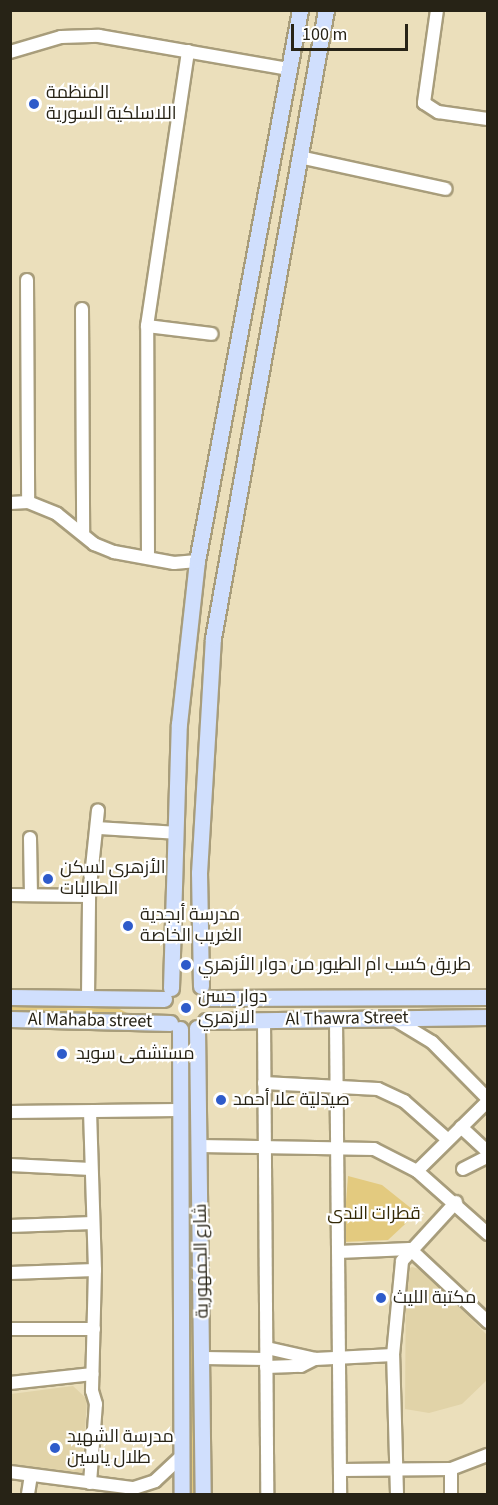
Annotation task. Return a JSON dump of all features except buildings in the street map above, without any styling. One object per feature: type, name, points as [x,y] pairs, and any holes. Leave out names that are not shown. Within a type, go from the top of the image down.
[{"type":"main road","points":[[167,994],[186,982],[201,986],[211,998],[202,1025],[175,1026],[167,994],[176,901],[180,724],[197,561],[300,10]]},
{"type":"main road","points":[[201,986],[199,873],[213,639],[326,10]]},
{"type":"main road","points":[[189,636],[213,639]]},
{"type":"main road","points":[[176,901],[182,939],[188,942],[200,933]]},
{"type":"main road","name":"Al Mahaba street","points":[[10,998],[129,999],[167,994]]},
{"type":"main road","name":"Al Thawra Street","points":[[211,998],[488,997]]},
{"type":"main road","points":[[129,999],[133,1012],[129,1020]]},
{"type":"main road","name":"Al Thawra Street","points":[[202,1025],[264,1020],[488,1017]]},
{"type":"main road","name":"Al Mahaba street","points":[[10,1019],[129,1020],[175,1026]]},
{"type":"main road","name":"شارع الجمهورية","points":[[202,1025],[200,1146],[204,1358],[203,1494]]},
{"type":"main road","name":"شارع الجمهورية","points":[[175,1026],[178,1110],[179,1459],[182,1494]]},
{"type":"street","points":[[437,10],[424,103],[438,112],[488,119]]},
{"type":"street","points":[[10,52],[49,39],[86,35],[289,69]]},
{"type":"street","points":[[148,558],[147,326],[188,51]]},
{"type":"street","points":[[299,157],[446,189]]},
{"type":"street","points":[[27,280],[28,502]]},
{"type":"street","points":[[82,309],[83,532]]},
{"type":"street","points":[[147,326],[212,334]]},
{"type":"street","points":[[10,503],[28,502],[57,514],[104,548],[174,563],[197,561]]},
{"type":"street","points":[[88,998],[89,896],[98,828],[98,810]]},
{"type":"street","points":[[98,828],[177,833]]},
{"type":"street","points":[[30,838],[31,895]]},
{"type":"street","points":[[10,895],[89,896]]},
{"type":"street","points":[[336,1019],[339,1084],[336,1145],[340,1494]]},
{"type":"street","points":[[394,1019],[432,1042],[488,1100],[417,1171]]},
{"type":"street","points":[[264,1020],[267,1494]]},
{"type":"street","points":[[264,1083],[339,1084],[378,1089],[404,1101],[447,1139]]},
{"type":"street","points":[[10,1112],[178,1110]]},
{"type":"street","points":[[90,1112],[95,1270],[93,1374],[96,1404],[90,1483]]},
{"type":"street","points":[[461,1126],[488,1154],[463,1169]]},
{"type":"street","points":[[200,1146],[336,1145],[374,1149],[417,1171],[456,1202],[488,1234]]},
{"type":"street","points":[[10,1165],[91,1169]]},
{"type":"street","points":[[397,1494],[393,1355],[402,1261],[410,1249],[456,1202]]},
{"type":"street","points":[[10,1226],[93,1223]]},
{"type":"street","points":[[338,1252],[410,1249],[488,1322]]},
{"type":"street","points":[[10,1273],[95,1270]]},
{"type":"street","points":[[10,1329],[94,1329]]},
{"type":"street","points":[[204,1358],[315,1359],[393,1355]]},
{"type":"street","points":[[266,1358],[302,1366],[315,1359]]},
{"type":"street","points":[[10,1383],[93,1374]]},
{"type":"street","points":[[341,1470],[450,1469],[488,1455]]},
{"type":"street","points":[[144,1494],[179,1459]]},
{"type":"street","points":[[450,1469],[452,1494]]},
{"type":"street","points":[[10,1472],[90,1483],[123,1491],[142,1487],[155,1481]]},
{"type":"street","points":[[28,1494],[31,1475]]},
{"type":"shaded area","points":[[412,1267],[423,1270],[487,1335],[487,1380],[462,1404],[429,1413],[405,1409],[406,1270]]},
{"type":"shaded area","points":[[73,1386],[87,1399],[82,1475],[11,1465],[11,1394]]},
{"type":"green space","points":[[11,1005],[114,1006],[127,1013],[11,1016]]},
{"type":"green space","points":[[185,1042],[192,1042],[197,1494],[188,1494]]},
{"type":"green space","name":"قطرات الندى","points":[[348,1176],[382,1185],[417,1213],[388,1240],[343,1242]]},
{"type":"place","name":"المنظمة اللاسلكية السورية","points":[[34,104]]},
{"type":"place","name":"الأزهري لسكن الطالبات","points":[[48,879]]},
{"type":"place","name":"مدرسة أبجدية الغريب الخاصة","points":[[128,926]]},
{"type":"place","name":"طريق كسب ام الطيور من دوار الأزهري","points":[[186,965]]},
{"type":"place","name":"دوار حسن الازهري","points":[[186,1008]]},
{"type":"place","name":"مستشفى سويد","points":[[62,1054]]},
{"type":"place","name":"صيدلية علا أحمد","points":[[221,1100]]},
{"type":"place","name":"مكتبة الليث","points":[[381,1298]]},
{"type":"place","name":"مدرسة الشهيد طلال ياسين","points":[[55,1448]]}]
